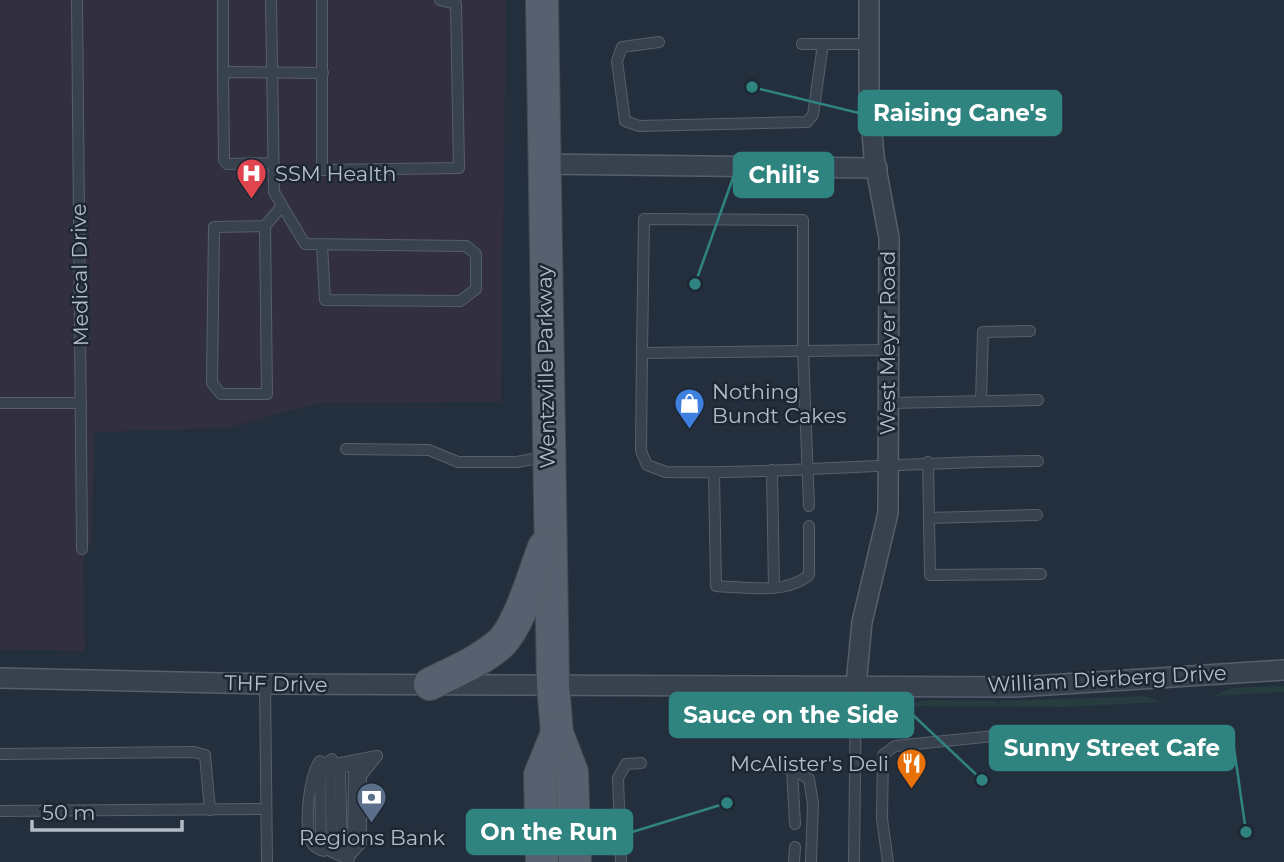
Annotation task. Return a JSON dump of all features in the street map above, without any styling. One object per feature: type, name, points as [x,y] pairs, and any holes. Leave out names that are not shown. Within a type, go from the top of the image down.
[{"type":"main road","name":"Wentzville Parkway","points":[[542,0],[542,164],[553,685],[557,733],[572,772],[575,862]]},
{"type":"main road","points":[[430,684],[475,661],[503,641],[550,533]]},
{"type":"main road","name":"Wentzville Parkway","points":[[542,862],[540,775],[557,733]]},
{"type":"street","name":"West Meyer Road","points":[[856,685],[862,622],[888,513],[888,238],[869,93],[869,0]]},
{"type":"street","points":[[542,164],[877,168]]},
{"type":"street","name":"William Dierberg Drive","points":[[553,685],[1078,685],[1185,674],[1284,670]]},
{"type":"street","name":"THF Drive","points":[[0,678],[265,684],[553,685]]},
{"type":"lane","name":"Medical Drive","points":[[77,0],[82,549]]},
{"type":"lane","points":[[223,0],[224,160],[227,164],[273,163]]},
{"type":"lane","points":[[271,0],[274,192],[305,244],[466,246],[476,254],[476,289],[460,301],[325,300],[322,245]]},
{"type":"lane","points":[[322,0],[322,170],[458,168],[456,4],[440,0]]},
{"type":"lane","points":[[659,42],[622,47],[617,61],[625,121],[639,125],[807,122],[813,115],[823,44]]},
{"type":"lane","points":[[802,44],[869,44]]},
{"type":"lane","points":[[223,72],[323,73]]},
{"type":"lane","points":[[265,226],[214,227],[212,383],[221,394],[267,394],[265,226],[282,206]]},
{"type":"lane","points":[[809,506],[806,470],[803,351],[803,220],[644,219],[641,451],[648,465],[666,472],[714,472],[806,470],[928,462],[1038,461]]},
{"type":"lane","points":[[981,401],[983,332],[1030,331]]},
{"type":"lane","points":[[642,353],[888,350]]},
{"type":"lane","points":[[888,403],[1038,400]]},
{"type":"lane","points":[[0,403],[81,403]]},
{"type":"lane","points":[[346,449],[429,450],[458,462],[517,462],[548,456]]},
{"type":"lane","points":[[928,462],[930,575],[1041,574]]},
{"type":"lane","points":[[772,470],[774,587]]},
{"type":"lane","points":[[714,472],[716,586],[774,587],[800,583],[809,575],[809,526]]},
{"type":"lane","points":[[929,517],[1037,515]]},
{"type":"lane","points":[[265,684],[267,862]]},
{"type":"lane","points":[[855,862],[856,685]]},
{"type":"lane","points":[[888,862],[882,819],[885,805],[881,764],[883,755],[889,750],[895,746],[953,738],[1014,734],[1033,750]]},
{"type":"lane","points":[[0,754],[194,752],[205,755],[210,810]]},
{"type":"lane","points":[[348,860],[321,850],[320,768],[332,759],[377,756]]},
{"type":"lane","points":[[348,860],[361,843],[361,776],[377,756]]},
{"type":"lane","points":[[348,860],[342,854],[340,769],[377,756]]},
{"type":"lane","points":[[621,862],[618,778],[626,764],[641,763]]},
{"type":"lane","points":[[773,765],[792,769],[810,779],[814,839],[811,862]]},
{"type":"lane","points":[[792,769],[795,824]]},
{"type":"lane","points":[[0,811],[266,810]]},
{"type":"lane","points":[[794,862],[795,847]]},
{"type":"shaded area","name":"SSM Health","points":[[0,0],[506,0],[501,402],[319,403],[226,428],[95,432],[91,542],[83,562],[85,651],[0,649]]},
{"type":"green space","points":[[1284,686],[1284,692],[1214,696],[1231,688]]},
{"type":"green space","points":[[1145,696],[1163,702],[1066,707],[903,706],[928,700],[994,701],[999,704],[999,701]]},
{"type":"place","name":"Raising Cane's","points":[[752,87]]},
{"type":"place","name":"SSM Health","points":[[252,201]]},
{"type":"place","name":"Chili's","points":[[695,284]]},
{"type":"place","name":"Nothing Bundt Cakes","points":[[689,431]]},
{"type":"place","name":"Sauce on the Side","points":[[982,780]]},
{"type":"place","name":"McAlister's Deli","points":[[912,791]]},
{"type":"place","name":"On the Run","points":[[727,803]]},
{"type":"place","name":"Regions Bank","points":[[372,825]]},
{"type":"place","name":"Sunny Street Cafe","points":[[1246,832]]}]
